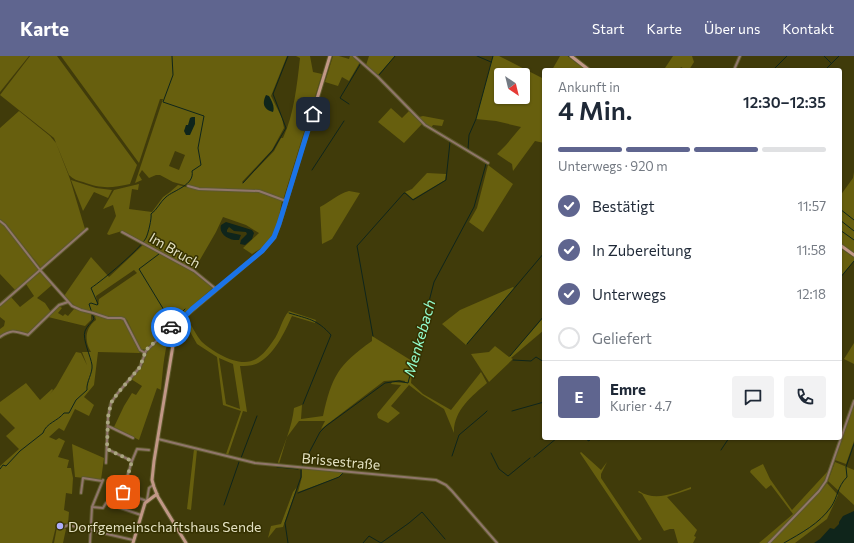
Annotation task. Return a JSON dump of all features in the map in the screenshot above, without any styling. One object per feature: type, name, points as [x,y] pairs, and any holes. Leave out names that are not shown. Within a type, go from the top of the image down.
[{"type":"main road","points":[[186,543],[158,496],[153,485],[152,474],[172,346],[178,326],[185,316],[262,251],[271,242],[277,231],[330,56]]},
{"type":"main road","points":[[571,56],[586,68]]},
{"type":"main road","points":[[842,246],[854,255]]},
{"type":"main road","points":[[133,542],[144,506],[148,500],[158,496]]},
{"type":"street","points":[[354,56],[378,76],[425,125],[488,163]]},
{"type":"street","points":[[735,68],[740,56]]},
{"type":"street","points":[[188,186],[203,189],[259,191],[286,201]]},
{"type":"street","points":[[0,220],[68,302],[81,310],[108,318],[124,319],[140,350],[145,353]]},
{"type":"street","points":[[0,305],[87,229]]},
{"type":"street","name":"Im Bruch","points":[[122,232],[194,271],[216,290]]},
{"type":"street","points":[[0,337],[6,333],[14,331],[28,334],[59,305],[68,302]]},
{"type":"street","points":[[106,463],[108,412],[111,403],[140,367],[146,350],[172,326],[178,326]]},
{"type":"street","points":[[842,435],[854,401]]},
{"type":"street","points":[[108,426],[133,438]]},
{"type":"street","name":"Brissestraße","points":[[158,439],[255,463],[436,480],[446,485],[452,491],[497,543]]},
{"type":"street","points":[[769,543],[819,491],[826,481],[840,440]]},
{"type":"street","points":[[107,449],[132,461]]},
{"type":"street","points":[[149,450],[137,449],[123,492],[148,500],[146,497],[153,485]]},
{"type":"street","points":[[81,493],[83,478],[102,480],[92,507],[90,543]]},
{"type":"street","points":[[92,507],[103,508],[106,503],[141,515]]},
{"type":"street","points":[[64,527],[68,525],[133,542]]},
{"type":"shaded area","points":[[0,56],[29,56],[0,92]]},
{"type":"shaded area","points":[[30,56],[57,56],[137,165],[130,184],[101,187],[72,178],[69,175],[54,138],[0,95]]},
{"type":"shaded area","points":[[61,56],[287,56],[271,96],[282,118],[284,128],[272,150],[242,182],[243,183],[274,151],[287,129],[296,89],[300,58],[296,56],[310,56],[313,72],[322,74],[283,200],[257,189],[199,189],[173,182],[160,175],[149,178],[142,170],[139,175],[142,180],[135,183],[163,99],[160,99],[139,163]],"holes":[[[175,151],[185,155],[179,170],[169,166]]]},
{"type":"shaded area","points":[[333,56],[349,59],[350,56],[353,56],[360,62],[349,81],[342,77],[338,86],[325,82]]},
{"type":"shaded area","points":[[369,56],[395,56],[378,75],[366,65]]},
{"type":"shaded area","points":[[493,56],[499,56],[522,68],[494,68],[494,104],[530,104],[530,72],[542,78],[542,143],[535,141],[513,171],[512,164],[497,154],[521,127],[496,121],[476,119]]},
{"type":"shaded area","points":[[560,56],[568,56],[583,68],[553,68]]},
{"type":"shaded area","points":[[673,56],[692,56],[694,62],[690,68],[665,68]]},
{"type":"shaded area","points":[[266,95],[269,96],[272,102],[274,108],[273,112],[267,109],[264,105]]},
{"type":"shaded area","points":[[391,108],[402,118],[409,111],[422,124],[404,143],[378,122]]},
{"type":"shaded area","points":[[19,111],[50,136],[56,143],[70,179],[85,229],[41,268],[6,224],[0,219],[0,128]]},
{"type":"shaded area","points":[[423,116],[444,120],[442,126],[433,125],[431,128],[419,117]]},
{"type":"shaded area","points":[[195,117],[195,124],[190,135],[186,135],[184,131],[186,125],[188,125],[190,118]]},
{"type":"shaded area","points":[[488,165],[513,184],[483,232],[469,222],[477,208]]},
{"type":"shaded area","points":[[854,172],[854,253],[842,244],[842,193],[853,178]]},
{"type":"shaded area","points":[[427,173],[446,174],[445,180],[413,199],[405,192],[412,189]]},
{"type":"shaded area","points":[[71,180],[96,188],[112,190],[108,198],[94,192],[83,211]]},
{"type":"shaded area","points":[[139,184],[138,190],[132,189],[129,209],[152,212],[163,197],[178,185],[199,190],[258,192],[282,201],[275,230],[272,236],[269,241],[252,254],[243,248],[259,233],[246,225],[223,217],[194,270],[122,231],[109,235],[107,234],[116,216],[113,205],[103,209],[114,190]]},
{"type":"shaded area","points":[[349,191],[360,193],[332,239],[322,244],[320,207],[341,194]]},
{"type":"shaded area","points":[[0,222],[16,239],[39,270],[16,291],[0,274]]},
{"type":"shaded area","points":[[226,222],[252,230],[254,233],[252,239],[245,245],[240,244],[241,240],[247,234],[246,232],[234,231],[229,227],[227,232],[241,235],[239,240],[226,237],[221,232],[221,225]]},
{"type":"shaded area","points":[[143,245],[193,272],[213,288],[146,350],[141,349],[127,320],[123,317],[108,318],[77,308],[64,296],[91,257],[109,277]],"holes":[[[134,270],[137,273],[99,299],[98,306],[96,296]]]},
{"type":"shaded area","points":[[842,249],[854,257],[854,261],[842,275]]},
{"type":"shaded area","points":[[41,273],[52,285],[37,298],[45,303],[51,312],[28,334],[20,331],[14,331],[7,332],[0,336],[0,329],[4,326],[5,321],[0,317],[0,306],[11,297],[20,307],[34,296],[26,284]]},
{"type":"shaded area","points":[[513,287],[514,288],[466,345],[442,324],[460,310]]},
{"type":"shaded area","points":[[59,306],[62,308],[58,313],[63,316],[65,314],[68,316],[74,309],[91,314],[91,320],[85,326],[48,317]]},
{"type":"shaded area","points":[[289,311],[316,320],[315,323],[292,316],[278,343],[268,356],[256,364],[250,366],[240,366],[247,412],[243,411],[228,455],[226,454],[241,411],[223,405],[217,357],[197,344],[184,321],[186,318],[201,341],[212,350],[235,361],[250,362],[259,357],[268,348]],"holes":[[[219,358],[233,364],[240,409],[226,404]]]},
{"type":"shaded area","points":[[93,313],[107,319],[123,320],[140,353],[98,352],[94,385],[84,397],[94,405],[89,416],[75,409],[64,431],[59,428],[49,437],[56,440],[59,438],[65,441],[58,457],[69,460],[67,468],[71,468],[73,478],[72,494],[66,493],[64,510],[69,512],[68,524],[57,522],[52,543],[0,543],[0,466],[19,449],[6,436],[15,428],[0,413],[0,402],[26,383],[40,400],[52,389],[53,390],[50,394],[56,387],[76,352],[81,353],[87,365],[82,352],[91,352],[87,343],[87,335],[92,323],[96,320]]},
{"type":"shaded area","points":[[542,319],[542,332],[511,358],[513,359],[489,382],[471,354],[489,352],[495,346],[509,357]]},
{"type":"shaded area","points":[[173,327],[166,350],[161,390],[157,388],[139,440],[114,427],[132,393],[136,395],[142,386],[131,379],[143,364],[147,351]]},
{"type":"shaded area","points":[[372,336],[412,361],[411,383],[423,394],[451,410],[481,372],[487,383],[464,405],[460,411],[454,433],[444,409],[409,385],[391,406],[400,413],[388,423],[378,418],[377,414],[401,385],[391,384],[392,382],[405,383],[405,381],[400,380],[384,381],[321,429],[325,421],[299,421],[287,437],[294,408],[302,405],[301,419],[323,416],[333,381],[338,372],[351,357],[372,341]]},
{"type":"shaded area","points":[[854,343],[854,364],[844,359]]},
{"type":"shaded area","points":[[854,405],[854,441],[846,464],[835,460]]},
{"type":"shaded area","points":[[287,438],[279,464],[278,462]]},
{"type":"shaded area","points":[[72,444],[104,458],[101,480],[75,477]]},
{"type":"shaded area","points":[[194,449],[197,450],[191,510],[187,509]]},
{"type":"shaded area","points":[[581,452],[601,470],[607,462],[601,474],[601,478],[642,539],[639,541],[580,453]]},
{"type":"shaded area","points":[[835,462],[854,470],[854,505],[828,481]]},
{"type":"shaded area","points":[[763,464],[770,479],[792,510],[827,472],[829,473],[818,490],[767,543],[759,543],[793,514],[771,485],[766,489],[750,472]]},
{"type":"shaded area","points":[[302,468],[344,472],[339,477],[298,492],[302,477]]},
{"type":"shaded area","points":[[827,483],[838,495],[827,519],[795,543],[770,543],[820,492]]},
{"type":"shaded area","points":[[297,487],[283,527],[276,528],[268,538],[271,526],[281,524],[293,492]]},
{"type":"shaded area","points":[[691,487],[691,489],[667,497],[697,530],[693,543],[678,543],[674,529],[664,531],[642,494],[638,492],[658,496],[672,494]]},
{"type":"shaded area","points":[[854,511],[854,543],[814,543],[830,528],[834,529],[839,524],[843,516]]},
{"type":"shaded area","points":[[57,527],[66,529],[63,543],[54,543]]},
{"type":"waterway","points":[[0,469],[3,465],[6,466],[20,451],[43,433],[49,424],[64,413],[69,413],[76,400],[87,390],[92,365],[84,334],[94,319],[89,304],[98,304],[91,288],[137,249],[146,238],[151,214],[166,197],[187,184],[192,176],[192,171],[201,165],[198,148],[204,116],[163,102],[173,75],[172,56]]},
{"type":"waterway","points":[[243,183],[273,150],[286,128],[273,94],[288,56]]},
{"type":"waterway","points":[[379,75],[395,56]]},
{"type":"waterway","points":[[477,56],[491,62]]},
{"type":"waterway","name":"Menkebach","points":[[487,161],[468,149],[469,135],[476,119],[493,56]]},
{"type":"waterway","points":[[568,56],[577,63]]},
{"type":"waterway","points":[[736,63],[739,56]]},
{"type":"waterway","points":[[775,68],[787,56]]},
{"type":"waterway","points":[[824,56],[831,63]]},
{"type":"waterway","points":[[827,68],[839,56]]},
{"type":"waterway","points":[[581,62],[589,68]]},
{"type":"waterway","points":[[349,104],[340,98],[361,63]]},
{"type":"waterway","points":[[312,170],[344,121]]},
{"type":"waterway","points":[[373,336],[357,246],[404,193],[413,200],[446,180],[450,142]]},
{"type":"waterway","name":"Menkebach","points":[[302,466],[320,432],[326,426],[385,383],[399,381],[408,383],[434,282],[474,207],[486,164]]},
{"type":"waterway","points":[[842,211],[854,220]]},
{"type":"waterway","points":[[842,222],[854,231]]},
{"type":"waterway","points":[[842,231],[854,240]]},
{"type":"waterway","points":[[842,248],[851,255]]},
{"type":"waterway","points":[[159,254],[139,269],[170,320],[173,321],[185,309]]},
{"type":"waterway","points":[[467,344],[542,255]]},
{"type":"waterway","points":[[842,276],[854,261]]},
{"type":"waterway","points":[[289,313],[307,318],[317,323],[331,335],[303,404]]},
{"type":"waterway","points":[[510,356],[542,318]]},
{"type":"waterway","points":[[513,360],[531,361],[536,357],[542,361]]},
{"type":"waterway","points":[[512,411],[542,403]]},
{"type":"waterway","points":[[452,456],[459,435],[487,411]]},
{"type":"waterway","points":[[241,458],[257,416]]},
{"type":"waterway","points":[[534,457],[555,440]]},
{"type":"waterway","points":[[721,450],[728,440]]},
{"type":"waterway","points":[[784,543],[815,523],[831,507],[841,484],[847,477],[846,467],[854,444]]},
{"type":"waterway","points":[[491,453],[499,469],[508,476],[530,458]]},
{"type":"waterway","points":[[224,505],[239,462]]},
{"type":"waterway","points":[[277,467],[298,469]]},
{"type":"waterway","name":"Menkebach","points":[[288,543],[285,523],[301,477],[301,469]]},
{"type":"waterway","points":[[298,493],[339,477],[344,472]]},
{"type":"waterway","points":[[363,543],[369,536],[381,543],[422,512],[445,539]]},
{"type":"way so far","points":[[123,492],[132,461],[107,449],[108,412],[111,403],[117,394],[142,364],[146,350],[171,327]]},
{"type":"place","name":"Dorfgemeinschaftshaus Sende","points":[[60,526]]},
{"type":"route","points":[[171,327],[175,325],[178,326],[192,309],[271,242],[279,224],[313,114]]}]
